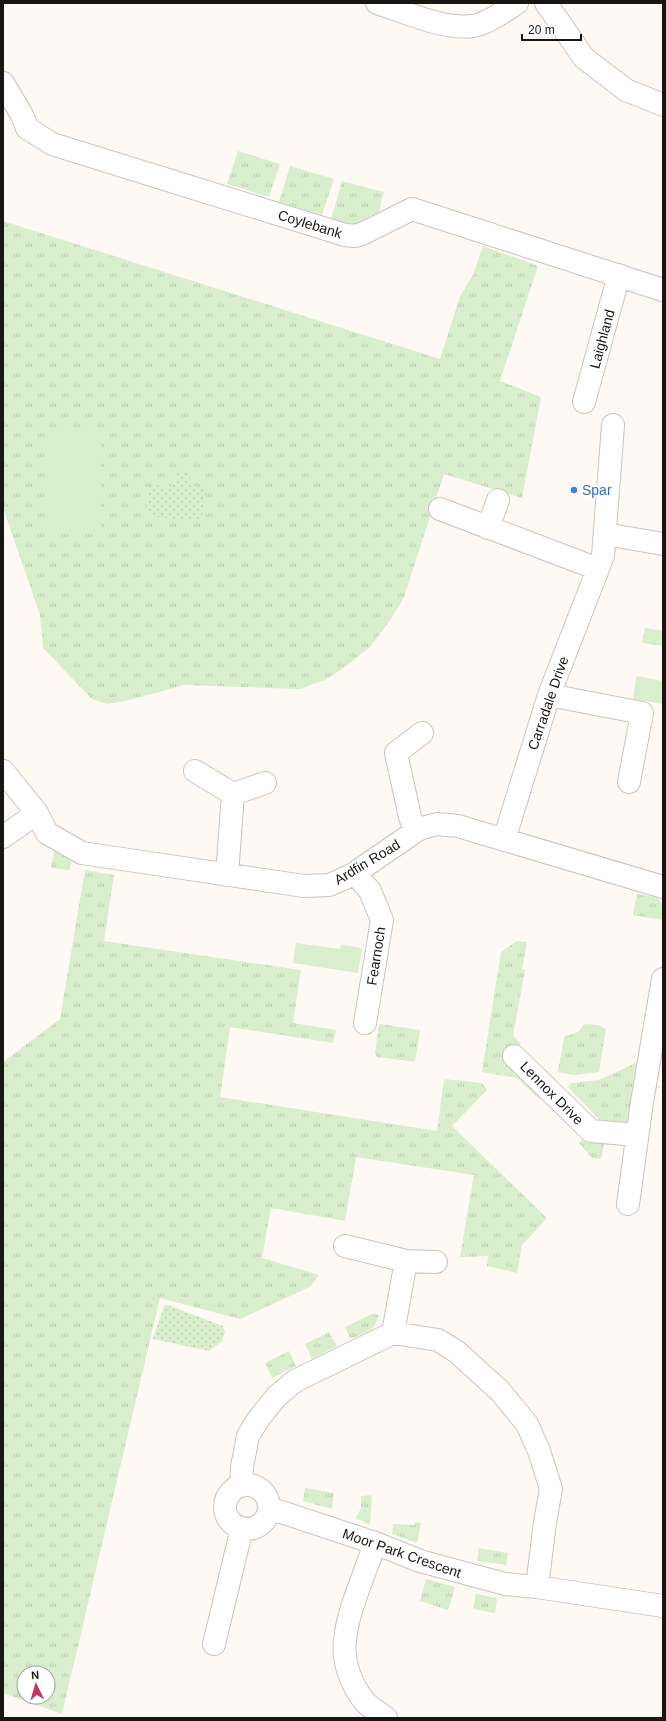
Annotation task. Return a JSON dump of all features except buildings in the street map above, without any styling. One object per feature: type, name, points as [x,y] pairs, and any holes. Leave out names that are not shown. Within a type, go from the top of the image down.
[{"type":"street","points":[[377,3],[446,25],[474,26],[517,3]]},
{"type":"street","points":[[546,3],[584,58],[626,90],[663,105]]},
{"type":"street","name":"Coylebank","points":[[3,83],[22,115],[27,128],[52,144],[323,228],[355,236],[412,209],[422,211],[663,290]]},
{"type":"street","name":"Laighland","points":[[584,402],[619,275]]},
{"type":"street","name":"Carradale Drive","points":[[504,840],[549,695],[603,556],[613,425]]},
{"type":"street","points":[[488,528],[498,500]]},
{"type":"street","points":[[440,509],[598,568]]},
{"type":"street","points":[[605,534],[663,544]]},
{"type":"street","points":[[549,695],[642,713],[629,782]]},
{"type":"street","points":[[416,832],[410,817],[396,753],[422,733]]},
{"type":"street","name":"Ardfin Road","points":[[3,771],[37,813],[47,833],[82,853],[304,886],[329,885],[355,873],[416,832],[437,824],[458,826],[663,887]]},
{"type":"street","points":[[195,771],[233,794]]},
{"type":"street","points":[[233,794],[265,783]]},
{"type":"street","points":[[227,874],[233,794]]},
{"type":"street","points":[[3,837],[37,813]]},
{"type":"street","name":"Fearnoch","points":[[355,873],[370,890],[382,920],[365,1023]]},
{"type":"street","points":[[628,1204],[637,1135],[663,979]]},
{"type":"street","name":"Lennox Drive","points":[[514,1056],[591,1131],[637,1135]]},
{"type":"street","points":[[345,1246],[406,1261],[436,1262]]},
{"type":"street","points":[[393,1333],[406,1261]]},
{"type":"street","points":[[241,1485],[242,1467],[248,1436],[257,1421],[276,1397],[295,1381],[393,1333],[438,1340],[457,1352],[500,1392],[527,1424],[540,1451],[551,1489],[544,1529],[537,1587]]},
{"type":"street","points":[[241,1485],[253,1485],[263,1491],[266,1496],[269,1508],[266,1516],[259,1526],[249,1529],[242,1528],[231,1523],[226,1513],[225,1505],[227,1496],[233,1489],[241,1485]]},
{"type":"street","name":"Moor Park Crescent","points":[[269,1508],[375,1544],[420,1562],[476,1577],[505,1584],[537,1587],[663,1606]]},
{"type":"street","points":[[214,1644],[242,1528]]},
{"type":"street","points":[[375,1544],[350,1615],[345,1641],[345,1659],[352,1681],[366,1703],[386,1718]]},
{"type":"green space","points":[[238,151],[280,164],[269,197],[227,184]]},
{"type":"green space","points":[[290,166],[334,179],[322,215],[279,202]]},
{"type":"green space","points":[[342,181],[384,192],[379,212],[353,225],[331,219]]},
{"type":"green space","points":[[3,221],[440,359],[460,296],[473,275],[483,246],[538,266],[500,381],[541,397],[522,498],[444,474],[404,597],[391,619],[371,646],[345,667],[325,680],[300,689],[184,685],[126,701],[107,704],[92,699],[43,648],[40,615],[3,508]]},
{"type":"green space","points":[[49,429],[101,429],[101,534],[49,534]]},
{"type":"green space","points":[[178,471],[191,473],[188,485],[207,488],[203,513],[199,518],[185,521],[176,520],[145,512],[150,484],[171,488]]},
{"type":"green space","points":[[645,628],[663,631],[663,646],[642,643]]},
{"type":"green space","points":[[636,676],[663,681],[663,704],[633,699]]},
{"type":"green space","points":[[54,850],[71,858],[70,870],[51,868]]},
{"type":"green space","points":[[85,870],[114,875],[104,941],[301,970],[293,1023],[336,1030],[333,1043],[230,1027],[220,1097],[437,1131],[444,1079],[482,1083],[487,1090],[452,1126],[547,1218],[522,1245],[517,1273],[487,1266],[488,1256],[460,1257],[474,1175],[356,1157],[345,1221],[271,1208],[262,1258],[319,1275],[310,1287],[240,1319],[160,1298],[62,1714],[37,1705],[56,1705],[56,1665],[16,1665],[16,1698],[3,1693],[3,1062],[60,1019]]},
{"type":"green space","points":[[637,894],[656,897],[659,899],[662,906],[663,920],[633,915]]},
{"type":"green space","points":[[517,941],[527,942],[522,969],[525,970],[513,1036],[521,1044],[509,1057],[546,1092],[539,1099],[517,1078],[482,1072],[501,952]]},
{"type":"green space","points":[[296,943],[340,949],[341,945],[362,948],[358,973],[293,963]]},
{"type":"green space","points":[[379,1024],[420,1030],[415,1062],[377,1057],[375,1053]]},
{"type":"green space","points":[[585,1024],[598,1025],[606,1029],[599,1072],[575,1075],[558,1072],[564,1037],[578,1032]]},
{"type":"green space","points":[[638,1062],[640,1065],[640,1110],[627,1125],[606,1124],[601,1121],[568,1087],[572,1083],[599,1080]]},
{"type":"green space","points":[[587,1135],[605,1139],[601,1159],[592,1158],[579,1143]]},
{"type":"green space","points":[[165,1304],[223,1326],[225,1333],[221,1342],[209,1351],[153,1339]]},
{"type":"green space","points":[[372,1314],[379,1315],[375,1325],[368,1331],[350,1339],[345,1327]]},
{"type":"green space","points":[[329,1332],[337,1346],[312,1359],[305,1344]]},
{"type":"green space","points":[[289,1351],[296,1366],[272,1378],[265,1363]]},
{"type":"green space","points":[[305,1488],[334,1493],[332,1509],[303,1501]]},
{"type":"green space","points":[[372,1495],[370,1525],[356,1518],[361,1508],[361,1496]]},
{"type":"green space","points":[[415,1522],[421,1523],[417,1543],[392,1534],[393,1524],[414,1525]]},
{"type":"green space","points":[[479,1548],[508,1553],[506,1565],[477,1561]]},
{"type":"green space","points":[[426,1579],[455,1587],[448,1610],[420,1601]]},
{"type":"green space","points":[[476,1594],[497,1598],[495,1613],[473,1609]]},
{"type":"place","name":"Spar","points":[[574,490]]}]
